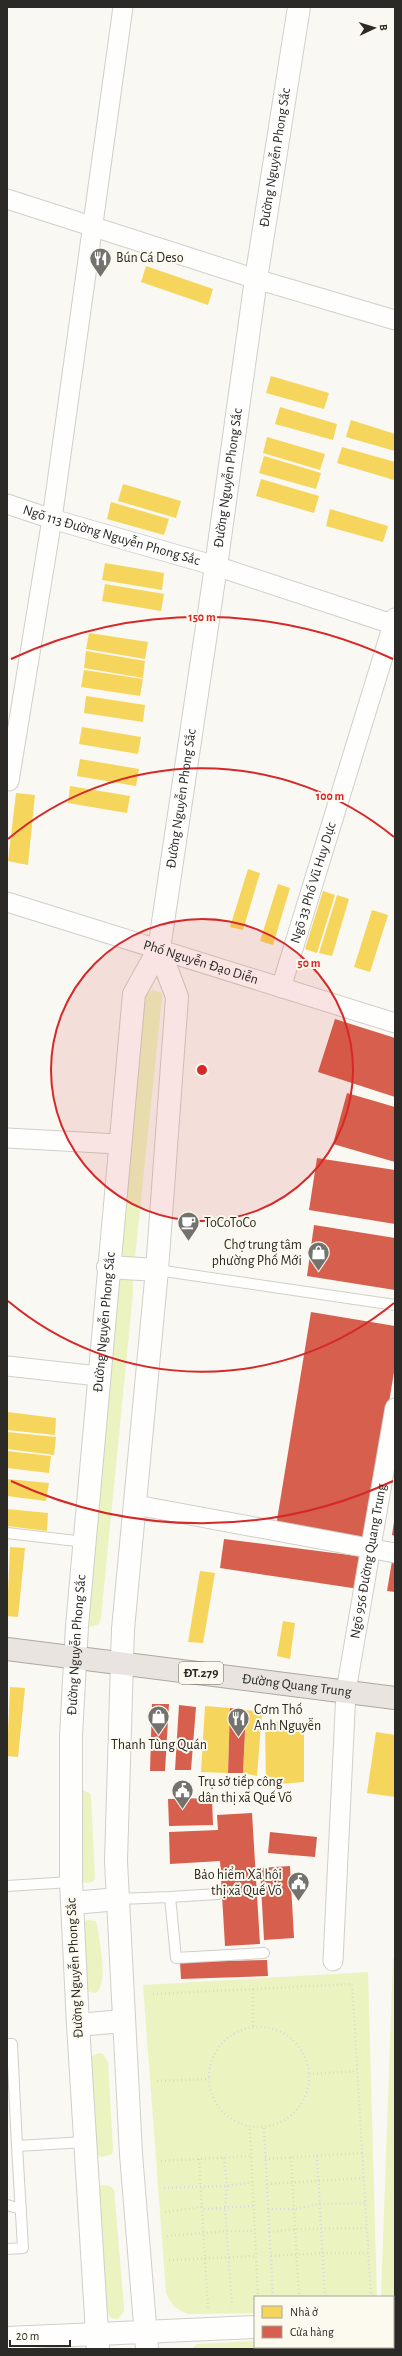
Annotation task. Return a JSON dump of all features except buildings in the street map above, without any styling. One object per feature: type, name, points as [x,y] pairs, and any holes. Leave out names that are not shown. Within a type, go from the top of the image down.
[{"type":"main road","name":"Đường Nguyễn Phong Sắc","points":[[97,2342],[71,1882],[71,1736],[84,1542],[98,1376],[134,994],[159,949],[216,566],[256,279],[299,7]]},
{"type":"main road","name":"Đường Nguyễn Phong Sắc","points":[[146,2341],[131,2154],[116,1861],[123,1629],[136,1505],[157,1270],[177,997],[159,949]]},
{"type":"main road","points":[[108,1267],[157,1270]]},
{"type":"main road","name":"Đường Quang Trung","points":[[7,1649],[395,1698]]},
{"type":"main road","points":[[72,1903],[118,1900]]},
{"type":"main road","points":[[78,2025],[123,2021]]},
{"type":"main road","points":[[7,2338],[97,2342],[146,2341],[254,2327]]},
{"type":"street","points":[[9,781],[52,519],[91,226],[123,7]]},
{"type":"street","points":[[7,199],[256,279],[395,320]]},
{"type":"street","name":"Ngõ 113 Đường Nguyễn Phong Sắc","points":[[7,504],[52,519],[216,566],[394,623]]},
{"type":"street","name":"Ngõ 33 Phố Vũ Huy Dực","points":[[282,988],[394,623]]},
{"type":"street","name":"Phố Nguyễn Đạo Diễn","points":[[7,902],[395,1023]]},
{"type":"street","points":[[7,1138],[119,1144]]},
{"type":"street","points":[[7,1366],[98,1376]]},
{"type":"street","name":"Ngõ 956 Đường Quang Trung","points":[[333,1960],[346,1691],[395,1408]]},
{"type":"street","points":[[136,1505],[395,1553]]},
{"type":"lane","points":[[157,1270],[395,1305]]},
{"type":"lane","points":[[7,1533],[84,1542]]},
{"type":"lane","points":[[7,1886],[71,1882]]},
{"type":"lane","points":[[118,1900],[218,1894]]},
{"type":"lane","points":[[170,1897],[176,1958],[264,1953]]},
{"type":"lane","points":[[7,2044],[12,2044],[11,2095],[17,2146],[23,2248],[7,2249]]},
{"type":"lane","points":[[17,2146],[85,2142]]},
{"type":"lane","points":[[7,2205],[21,2209]]},
{"type":"path","points":[[153,1994],[352,1984],[371,2296]]},
{"type":"path","points":[[253,1989],[253,2027]]},
{"type":"path","points":[[253,2027],[273,2028],[291,2038],[304,2054],[310,2074],[307,2094],[300,2107],[284,2121],[264,2128],[250,2129],[234,2121],[221,2110],[212,2096],[209,2079],[211,2061],[221,2044],[235,2032],[253,2027]]},
{"type":"path","points":[[310,2074],[357,2071]]},
{"type":"path","points":[[157,2081],[209,2079]]},
{"type":"path","points":[[264,2128],[273,2296]]},
{"type":"path","points":[[250,2129],[258,2296]]},
{"type":"path","points":[[265,2159],[362,2153]]},
{"type":"path","points":[[161,2161],[251,2156]]},
{"type":"path","points":[[317,2156],[326,2296]]},
{"type":"path","points":[[292,2157],[299,2296]]},
{"type":"path","points":[[224,2158],[227,2186],[225,2208],[226,2231],[232,2308]]},
{"type":"path","points":[[199,2159],[201,2207],[205,2234],[203,2258],[208,2309]]},
{"type":"path","points":[[266,2184],[364,2178]]},
{"type":"path","points":[[164,2188],[227,2186],[252,2182]]},
{"type":"path","points":[[268,2209],[294,2209],[320,2204],[365,2203]]},
{"type":"path","points":[[165,2212],[201,2207],[204,2209],[254,2206]]},
{"type":"path","points":[[269,2232],[296,2229],[367,2228]]},
{"type":"path","points":[[167,2236],[205,2234],[226,2231],[255,2232]]},
{"type":"path","points":[[271,2256],[297,2256],[323,2253],[369,2253]]},
{"type":"path","points":[[169,2260],[256,2256]]},
{"type":"green space","points":[[153,990],[162,993],[162,999],[135,1257],[134,1261],[126,1262],[120,1255],[145,994]]},
{"type":"green space","points":[[119,1277],[130,1277],[133,1280],[133,1293],[101,1618],[99,1624],[91,1627],[87,1625]]},
{"type":"green space","points":[[82,1790],[90,1793],[91,1798],[95,1877],[94,1881],[87,1883],[80,1881],[78,1791]]},
{"type":"green space","points":[[87,1920],[95,1921],[97,1924],[101,1950],[103,1971],[102,1981],[100,1988],[96,1993],[86,1991],[83,1923]]},
{"type":"green space","points":[[393,1958],[395,1959],[395,2296],[381,2296]]},
{"type":"green space","points":[[368,1972],[377,2296],[254,2296],[254,2313],[188,2314],[180,2311],[172,2303],[166,2293],[143,1985]]},
{"type":"green space","points":[[99,2053],[103,2054],[108,2062],[113,2148],[112,2154],[102,2157],[94,2153],[90,2057]]},
{"type":"green space","points":[[102,2185],[110,2186],[114,2190],[124,2306],[124,2311],[118,2319],[111,2318],[104,2309],[98,2188]]},
{"type":"green space","points":[[254,2341],[254,2348],[347,2348],[191,2349],[197,2344]]},
{"type":"green space","points":[[7,2345],[68,2345],[70,2349],[7,2349]]},
{"type":"place","name":"Bún Cá Deso","points":[[100,278]]},
{"type":"place","name":"ToCoToCo","points":[[188,1242]]},
{"type":"place","name":"Chợ trung tâm phường Phố Mới","points":[[318,1272]]},
{"type":"place","name":"Thanh Tùng Quán","points":[[159,1736]]},
{"type":"place","name":"Cơm Thố Anh Nguyễn","points":[[239,1738]]},
{"type":"place","name":"Trụ sở tiếp công dân thị xã Quế Võ","points":[[182,1810]]},
{"type":"place","name":"Bảo hiểm Xã hội thị xã Quế Võ","points":[[298,1902]]}]
